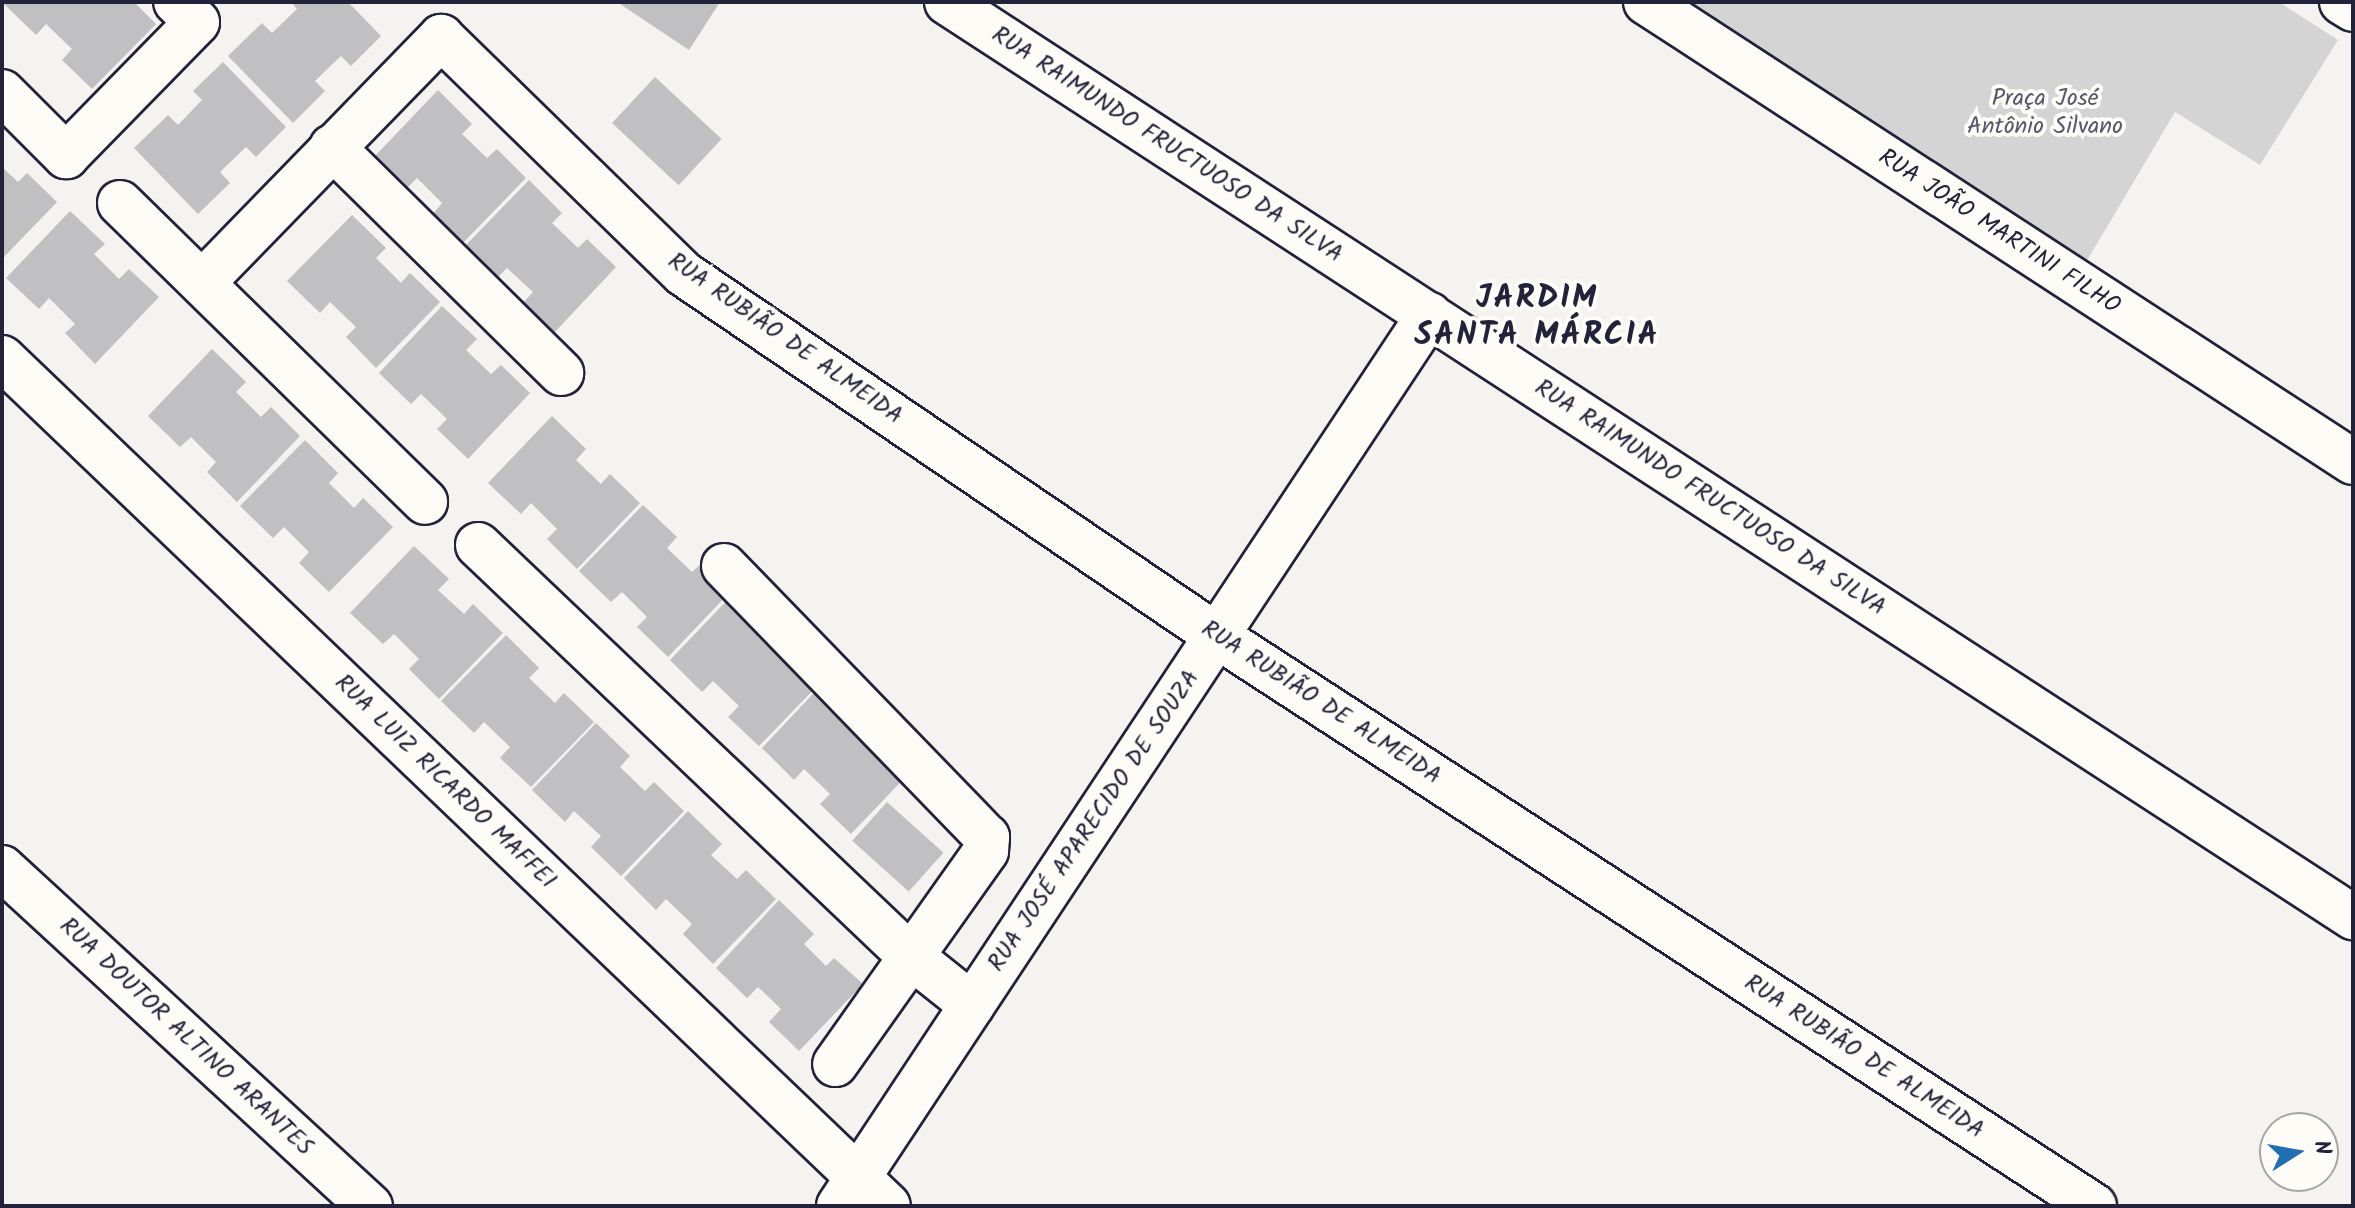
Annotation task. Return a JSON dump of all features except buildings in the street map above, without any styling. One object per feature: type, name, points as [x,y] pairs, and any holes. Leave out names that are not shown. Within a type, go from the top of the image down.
[{"type":"street","points":[[2,92],[66,156],[197,22],[176,2]]},
{"type":"street","name":"RUA RAIMUNDO FRUCTUOSO DA SILVA","points":[[947,2],[2353,917]]},
{"type":"street","name":"RUA JOÃO MARTINI FILHO","points":[[1646,2],[2353,462]]},
{"type":"street","points":[[2342,2],[2353,9]]},
{"type":"street","name":"RUA RUBIÃO DE ALMEIDA","points":[[332,147],[441,37],[684,274],[1217,636],[2094,1206]]},
{"type":"street","points":[[203,282],[332,147],[561,373]]},
{"type":"street","points":[[120,203],[425,502]]},
{"type":"street","name":"RUA JOSÉ APARECIDO DE SOUZA","points":[[862,1197],[972,1005],[1429,315]]},
{"type":"street","name":"RUA LUIZ RICARDO MAFFEI","points":[[2,358],[862,1197]]},
{"type":"street","points":[[478,545],[908,954],[972,1005]]},
{"type":"street","points":[[724,566],[987,837],[986,851],[908,954],[835,1064]]},
{"type":"street","name":"RUA DOUTOR ALTINO ARANTES","points":[[2,868],[370,1206]]},
{"type":"green space","name":"Praça José Antônio Silvano","points":[[1664,2],[2279,2],[2338,40],[2260,165],[2175,112],[2082,269]]},
{"type":"district","name":"JARDIM SANTA MÁRCIA","points":[[1537,318]]}]
